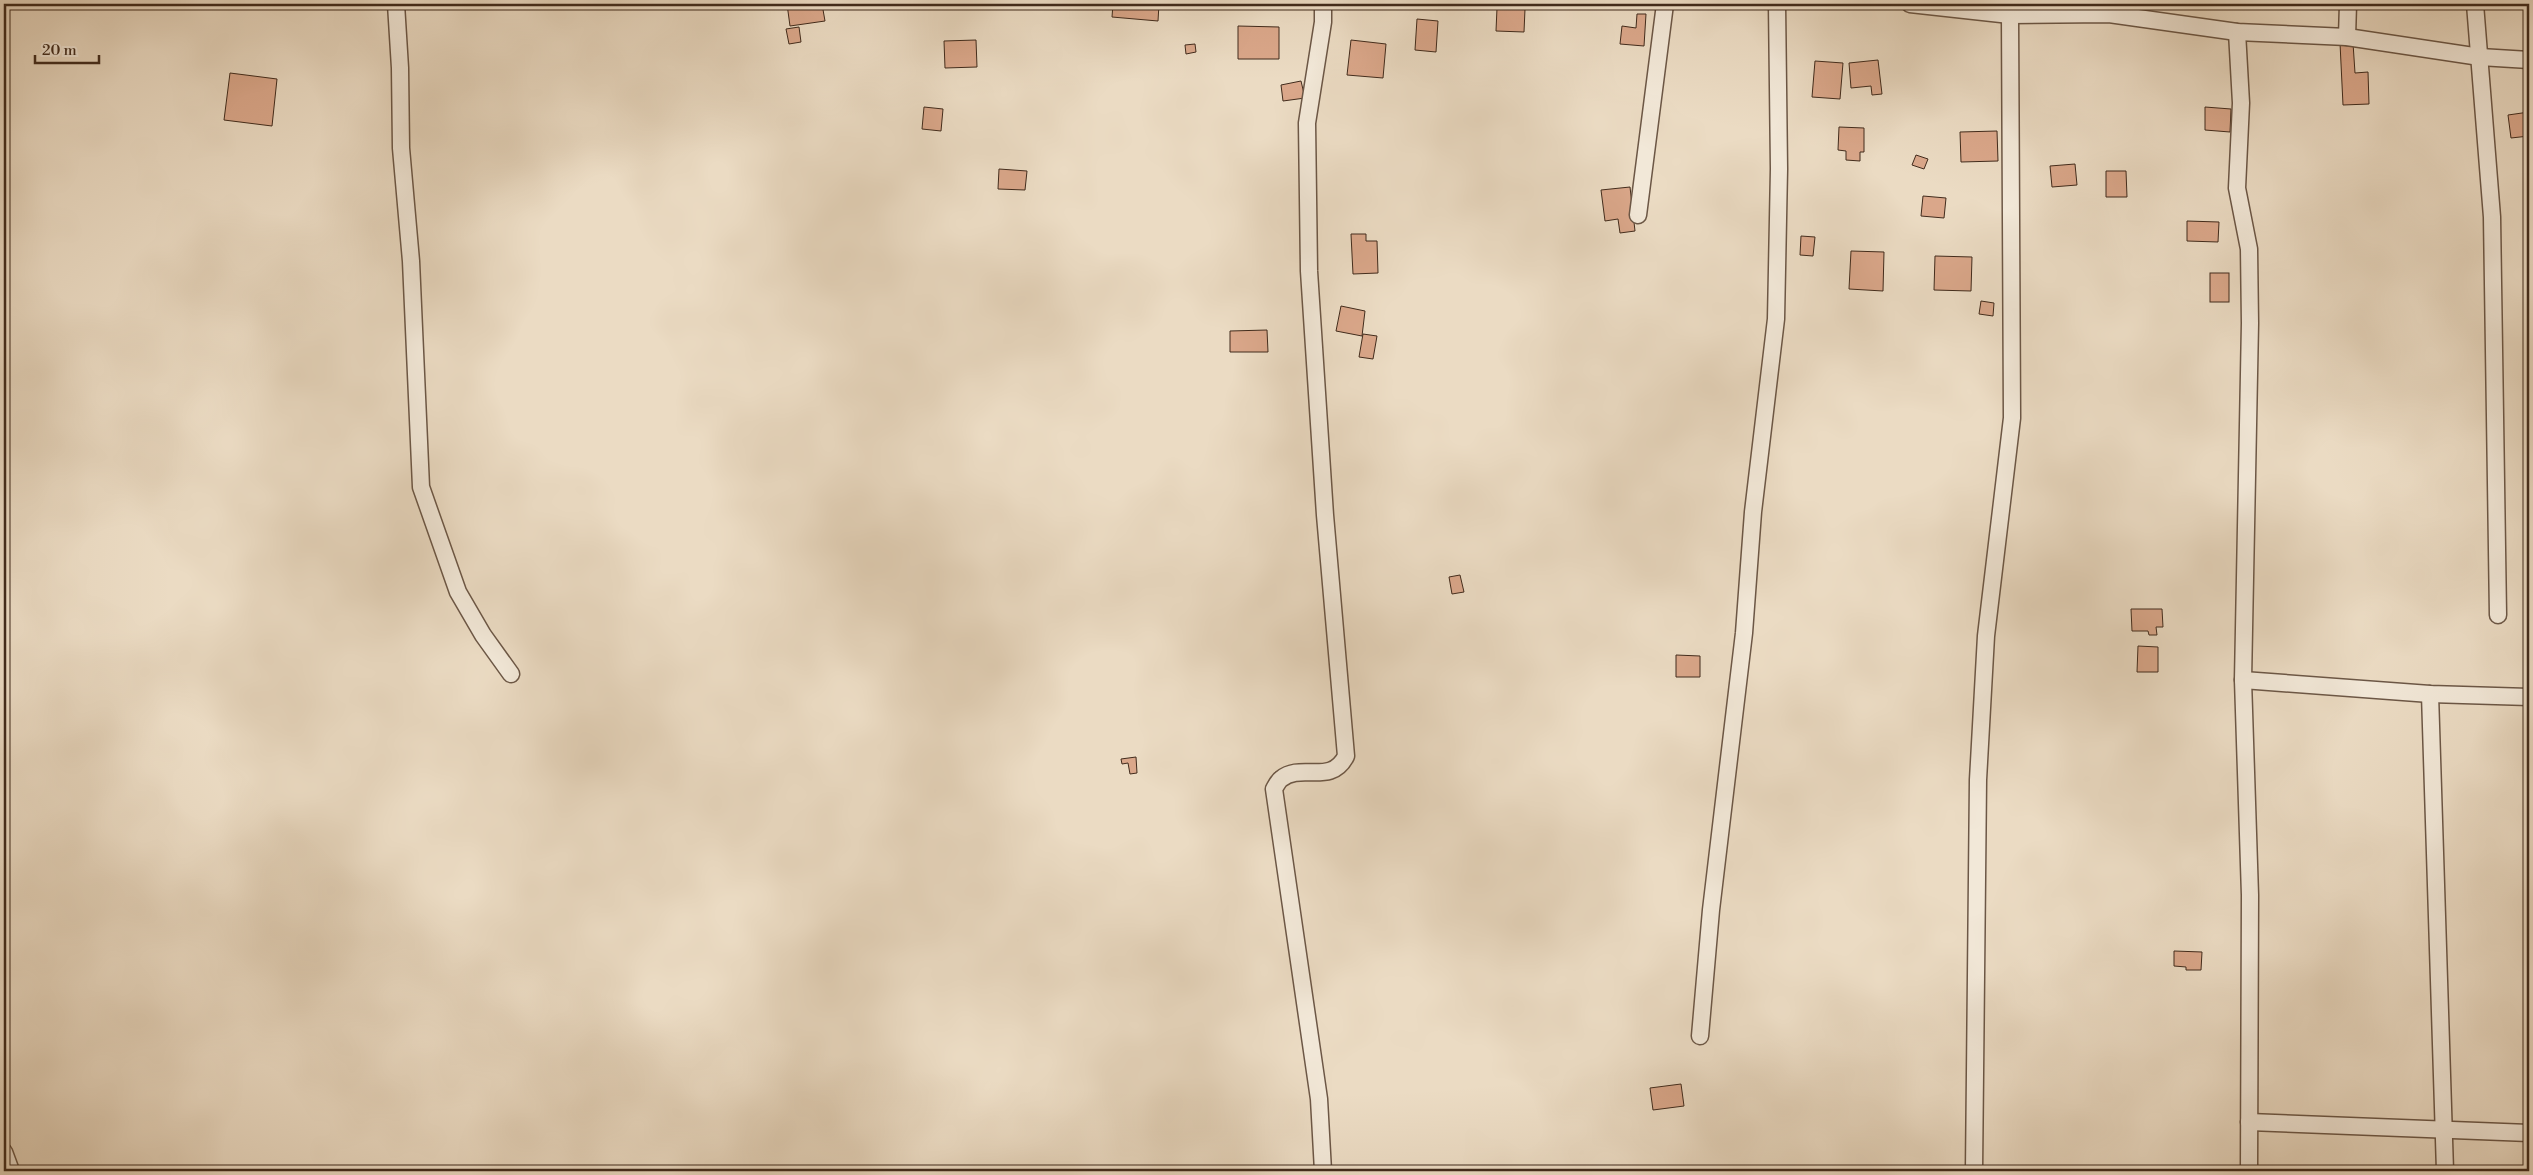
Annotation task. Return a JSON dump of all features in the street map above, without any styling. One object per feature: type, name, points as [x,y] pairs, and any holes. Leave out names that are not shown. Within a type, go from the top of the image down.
[{"type":"street","points":[[396,4],[402,148],[411,261],[420,487],[458,592],[483,635],[511,674]]},
{"type":"street","points":[[1323,4],[1323,22],[1307,123],[1309,271],[1325,515],[1346,756],[1341,766],[1331,771],[1291,775],[1281,779],[1274,789],[1319,1099],[1323,1171]]},
{"type":"street","points":[[1638,215],[1665,4]]},
{"type":"street","points":[[1700,1036],[1711,910],[1744,633],[1753,512],[1776,319],[1779,169],[1777,4]]},
{"type":"street","points":[[1910,4],[2010,15],[2109,9],[2237,32],[2347,37],[2480,57],[2529,60]]},
{"type":"street","points":[[2347,37],[2348,4]]},
{"type":"street","points":[[2475,4],[2492,217],[2498,615]]},
{"type":"street","points":[[1974,1171],[1978,780],[1986,636],[2012,418],[2010,15]]},
{"type":"street","points":[[2237,32],[2241,104],[2237,188],[2249,249],[2250,322],[2243,680],[2250,894],[2249,1171]]},
{"type":"street","points":[[2243,680],[2430,694],[2529,697]]},
{"type":"street","points":[[2430,694],[2445,1171]]},
{"type":"street","points":[[2249,1122],[2529,1133]]},
{"type":"street","points":[[4,1152],[11,1171]]},
{"type":"building","points":[[787,4],[822,4],[825,21],[790,26]]},
{"type":"building","points":[[1113,4],[1159,4],[1158,21],[1112,17]]},
{"type":"building","points":[[1497,8],[1525,9],[1524,32],[1496,31]]},
{"type":"building","points":[[1637,14],[1646,14],[1644,46],[1620,44],[1622,26],[1636,28]]},
{"type":"building","points":[[1417,19],[1438,21],[1436,52],[1415,50]]},
{"type":"building","points":[[1238,26],[1279,27],[1279,59],[1238,59]]},
{"type":"building","points":[[799,27],[801,42],[789,44],[786,29]]},
{"type":"building","points":[[976,40],[977,67],[945,68],[944,41]]},
{"type":"building","points":[[1351,40],[1386,44],[1383,78],[1347,75]]},
{"type":"building","points":[[2340,43],[2353,43],[2355,73],[2368,72],[2369,104],[2343,105]]},
{"type":"building","points":[[1195,44],[1196,52],[1186,54],[1185,45]]},
{"type":"building","points":[[1878,60],[1882,94],[1872,95],[1871,86],[1851,88],[1849,63]]},
{"type":"building","points":[[1815,61],[1843,63],[1840,99],[1812,97]]},
{"type":"building","points":[[230,73],[277,79],[272,126],[224,120]]},
{"type":"building","points":[[1301,81],[1305,98],[1283,101],[1281,85]]},
{"type":"building","points":[[924,107],[943,109],[941,131],[922,129]]},
{"type":"building","points":[[2205,107],[2231,109],[2230,132],[2205,130]]},
{"type":"building","points":[[2529,112],[2529,136],[2511,138],[2508,115]]},
{"type":"building","points":[[1839,127],[1864,128],[1864,152],[1860,152],[1860,161],[1846,160],[1846,151],[1838,150]]},
{"type":"building","points":[[1997,131],[1998,161],[1961,162],[1960,132]]},
{"type":"building","points":[[1916,155],[1928,159],[1924,169],[1912,165]]},
{"type":"building","points":[[2075,164],[2077,185],[2052,187],[2050,166]]},
{"type":"building","points":[[999,169],[1027,171],[1025,190],[998,189]]},
{"type":"building","points":[[2106,171],[2126,171],[2127,197],[2106,197]]},
{"type":"building","points":[[1630,187],[1635,231],[1620,233],[1618,219],[1605,221],[1601,190]]},
{"type":"building","points":[[1923,196],[1946,198],[1944,218],[1921,216]]},
{"type":"building","points":[[2187,221],[2219,222],[2218,242],[2187,241]]},
{"type":"building","points":[[1351,234],[1366,234],[1366,241],[1377,241],[1378,273],[1353,274]]},
{"type":"building","points":[[1801,236],[1815,237],[1813,256],[1800,255]]},
{"type":"building","points":[[1851,251],[1884,252],[1883,291],[1849,289]]},
{"type":"building","points":[[1935,256],[1972,257],[1971,291],[1934,290]]},
{"type":"building","points":[[2210,273],[2229,273],[2229,302],[2210,302]]},
{"type":"building","points":[[1981,301],[1994,303],[1993,316],[1979,314]]},
{"type":"building","points":[[1341,306],[1365,311],[1362,336],[1336,331]]},
{"type":"building","points":[[1267,330],[1268,352],[1230,352],[1230,331]]},
{"type":"building","points":[[1363,334],[1377,336],[1373,359],[1359,357]]},
{"type":"building","points":[[1460,575],[1464,592],[1452,594],[1449,577]]},
{"type":"building","points":[[2131,609],[2162,609],[2163,627],[2156,627],[2157,635],[2149,635],[2148,631],[2132,631]]},
{"type":"building","points":[[2138,646],[2158,647],[2158,672],[2137,672]]},
{"type":"building","points":[[1676,655],[1700,656],[1700,677],[1676,677]]},
{"type":"building","points":[[1136,757],[1137,773],[1130,774],[1128,763],[1122,764],[1121,759]]},
{"type":"building","points":[[2174,951],[2202,952],[2201,970],[2186,970],[2186,967],[2174,966]]},
{"type":"building","points":[[1681,1084],[1684,1106],[1653,1110],[1650,1088]]}]
